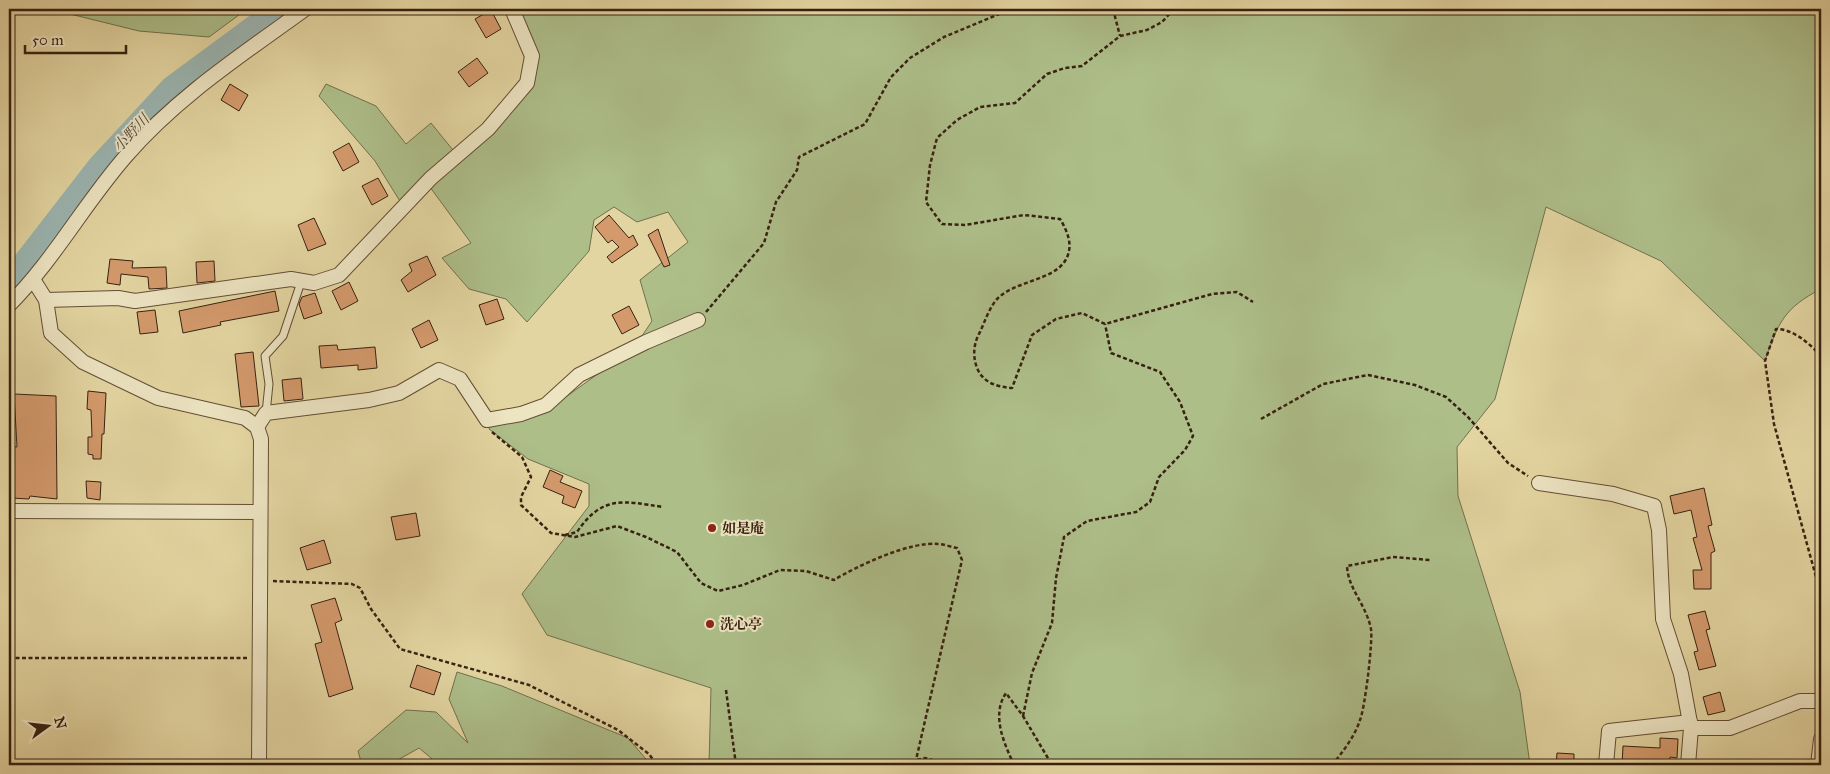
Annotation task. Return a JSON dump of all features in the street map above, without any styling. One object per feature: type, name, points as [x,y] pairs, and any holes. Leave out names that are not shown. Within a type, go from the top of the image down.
[{"type":"street","points":[[9,305],[34,281],[126,156],[169,112],[216,73],[305,9]]},
{"type":"street","points":[[46,300],[118,298],[135,301],[291,279],[301,282],[314,282],[339,275],[427,182],[488,129],[527,83],[532,56],[512,9]]},
{"type":"street","points":[[34,281],[46,300],[51,333],[83,362],[158,398],[245,418],[256,427],[261,438],[258,580],[259,765]]},
{"type":"street","points":[[256,427],[266,412],[369,400],[400,393],[439,370],[460,379],[487,420],[521,414],[546,405],[579,375],[646,342],[698,320]]},
{"type":"street","points":[[1539,483],[1612,494],[1654,506],[1659,530],[1663,620],[1681,674],[1690,725],[1688,765]]},
{"type":"street","points":[[9,511],[259,512]]},
{"type":"street","points":[[1606,765],[1609,731],[1690,725],[1730,728],[1800,701],[1821,701]]},
{"type":"street","points":[[1818,765],[1821,739]]},
{"type":"lane","points":[[266,412],[269,384],[265,356],[282,336],[301,282]]},
{"type":"path","points":[[698,320],[764,242],[776,202],[798,170],[799,157],[865,124],[891,77],[910,58],[944,37],[1011,9]]},
{"type":"path","points":[[1112,9],[1120,36]]},
{"type":"path","points":[[1174,9],[1162,22],[1147,30],[1120,36],[1082,66],[1065,68],[1047,74],[1015,103],[980,106],[956,120],[937,138],[930,164],[926,202],[942,224],[966,225],[1024,215],[1060,219],[1066,229],[1071,246],[1064,262],[1053,272],[1022,283],[998,298],[975,340],[974,354],[980,373],[996,387],[1012,388],[1032,335],[1056,319],[1082,313],[1105,324],[1212,294],[1236,292],[1253,302]]},
{"type":"path","points":[[1023,716],[1032,673],[1052,624],[1056,578],[1064,537],[1087,521],[1136,512],[1150,502],[1159,477],[1185,450],[1193,436],[1180,402],[1160,372],[1111,353],[1105,324]]},
{"type":"path","points":[[1821,356],[1808,342],[1783,329],[1776,329],[1765,361],[1774,424],[1821,595]]},
{"type":"path","points":[[1261,419],[1323,384],[1368,375],[1415,385],[1446,397],[1468,417],[1508,463],[1539,483]]},
{"type":"path","points":[[487,420],[489,429],[522,457],[531,477],[521,497],[521,505],[551,533],[575,537],[617,526],[677,552],[701,582],[718,591],[743,585],[780,570],[806,570],[834,580],[852,569],[898,550],[936,543],[957,548],[962,560],[914,765]]},
{"type":"path","points":[[564,535],[577,532],[588,515],[600,508],[624,502],[663,507]]},
{"type":"path","points":[[1332,765],[1343,752],[1360,720],[1371,647],[1371,630],[1364,604],[1348,580],[1347,566],[1393,558],[1430,560]]},
{"type":"path","points":[[258,580],[352,584],[360,588],[370,609],[400,649],[529,685],[618,730],[649,754],[657,765]]},
{"type":"path","points":[[9,658],[258,658]]},
{"type":"path","points":[[726,690],[736,765]]},
{"type":"path","points":[[1014,765],[1000,733],[1000,702],[1006,693],[1023,716],[1052,765]]},
{"type":"path","points":[[916,760],[925,758],[950,765]]},
{"type":"green space","points":[[61,9],[247,9],[209,37],[139,31],[66,13]]},
{"type":"green space","points":[[512,9],[1821,9],[1821,289],[1790,310],[1774,336],[1765,361],[1661,261],[1546,207],[1495,399],[1457,447],[1458,496],[1520,692],[1530,765],[709,765],[711,688],[547,635],[522,594],[589,506],[589,484],[528,459],[489,429],[494,419],[542,414],[634,348],[652,321],[640,280],[688,242],[668,212],[637,222],[614,207],[594,220],[589,251],[527,322],[506,299],[469,289],[442,258],[471,243],[427,183],[403,206],[375,161],[319,96],[326,84],[376,106],[406,144],[431,123],[457,155],[527,83],[538,56]]},
{"type":"green space","points":[[457,672],[502,686],[628,738],[651,765],[437,765],[419,748],[389,765],[362,765],[358,751],[406,710],[436,712],[468,743],[449,699]]},
{"type":"building","points":[[491,10],[501,29],[486,38],[475,19]]},
{"type":"building","points":[[477,58],[488,73],[469,87],[458,72]]},
{"type":"building","points":[[230,84],[248,95],[239,111],[221,100]]},
{"type":"building","points":[[349,143],[359,162],[343,171],[333,152]]},
{"type":"building","points":[[378,178],[388,196],[372,205],[362,186]]},
{"type":"building","points":[[609,215],[629,238],[633,235],[638,245],[612,263],[607,257],[619,247],[612,240],[608,243],[595,227]]},
{"type":"building","points":[[314,218],[326,244],[308,251],[298,225]]},
{"type":"building","points":[[658,229],[670,265],[664,267],[648,235]]},
{"type":"building","points":[[427,256],[436,275],[408,292],[401,280],[412,271],[409,264]]},
{"type":"building","points":[[110,259],[133,261],[132,268],[166,267],[167,288],[149,289],[148,277],[121,274],[120,285],[107,283]]},
{"type":"building","points":[[214,261],[215,281],[197,283],[196,262]]},
{"type":"building","points":[[349,282],[358,301],[341,310],[332,291]]},
{"type":"building","points":[[275,291],[279,311],[220,322],[221,325],[183,333],[179,311]]},
{"type":"building","points":[[315,293],[322,313],[304,319],[299,304],[302,297]]},
{"type":"building","points":[[497,299],[504,319],[486,325],[479,305]]},
{"type":"building","points":[[629,306],[639,325],[622,334],[612,315]]},
{"type":"building","points":[[155,310],[158,332],[140,334],[137,312]]},
{"type":"building","points":[[429,320],[438,340],[421,348],[412,329]]},
{"type":"building","points":[[337,345],[338,350],[375,347],[377,368],[358,370],[358,365],[321,368],[319,346]]},
{"type":"building","points":[[253,352],[259,406],[241,407],[235,354]]},
{"type":"building","points":[[301,378],[303,399],[284,401],[282,380]]},
{"type":"building","points":[[88,391],[106,393],[101,459],[93,459],[93,455],[88,454],[88,437],[92,437],[91,410],[87,409]]},
{"type":"building","points":[[14,394],[56,396],[57,499],[30,496],[29,499],[11,498],[12,463],[9,463],[10,446],[17,447]]},
{"type":"building","points":[[550,470],[563,476],[560,482],[582,491],[575,508],[562,503],[564,496],[543,487]]},
{"type":"building","points":[[86,481],[101,482],[100,500],[87,498]]},
{"type":"building","points":[[1704,488],[1712,525],[1708,526],[1715,551],[1711,553],[1711,589],[1694,589],[1693,570],[1702,570],[1693,538],[1697,537],[1691,510],[1674,514],[1670,496]]},
{"type":"building","points":[[416,513],[420,536],[396,540],[391,517]]},
{"type":"building","points":[[324,540],[331,563],[307,570],[300,548]]},
{"type":"building","points":[[335,598],[342,620],[335,623],[353,689],[329,697],[315,644],[322,642],[311,605]]},
{"type":"building","points":[[1705,611],[1710,629],[1706,630],[1716,666],[1699,670],[1694,652],[1698,651],[1688,615]]},
{"type":"building","points":[[417,665],[441,673],[434,695],[410,687]]},
{"type":"building","points":[[1720,692],[1725,711],[1708,715],[1703,697]]},
{"type":"building","points":[[1660,738],[1678,739],[1677,758],[1670,757],[1669,765],[1622,765],[1623,746],[1660,748]]},
{"type":"building","points":[[1557,753],[1574,754],[1574,765],[1556,765]]},
{"type":"waterway","name":"小野川","points":[[9,283],[98,168],[172,88],[279,9]]},
{"type":"place","name":"如是庵","points":[[712,528]]},
{"type":"place","name":"洗心亭","points":[[710,624]]}]
